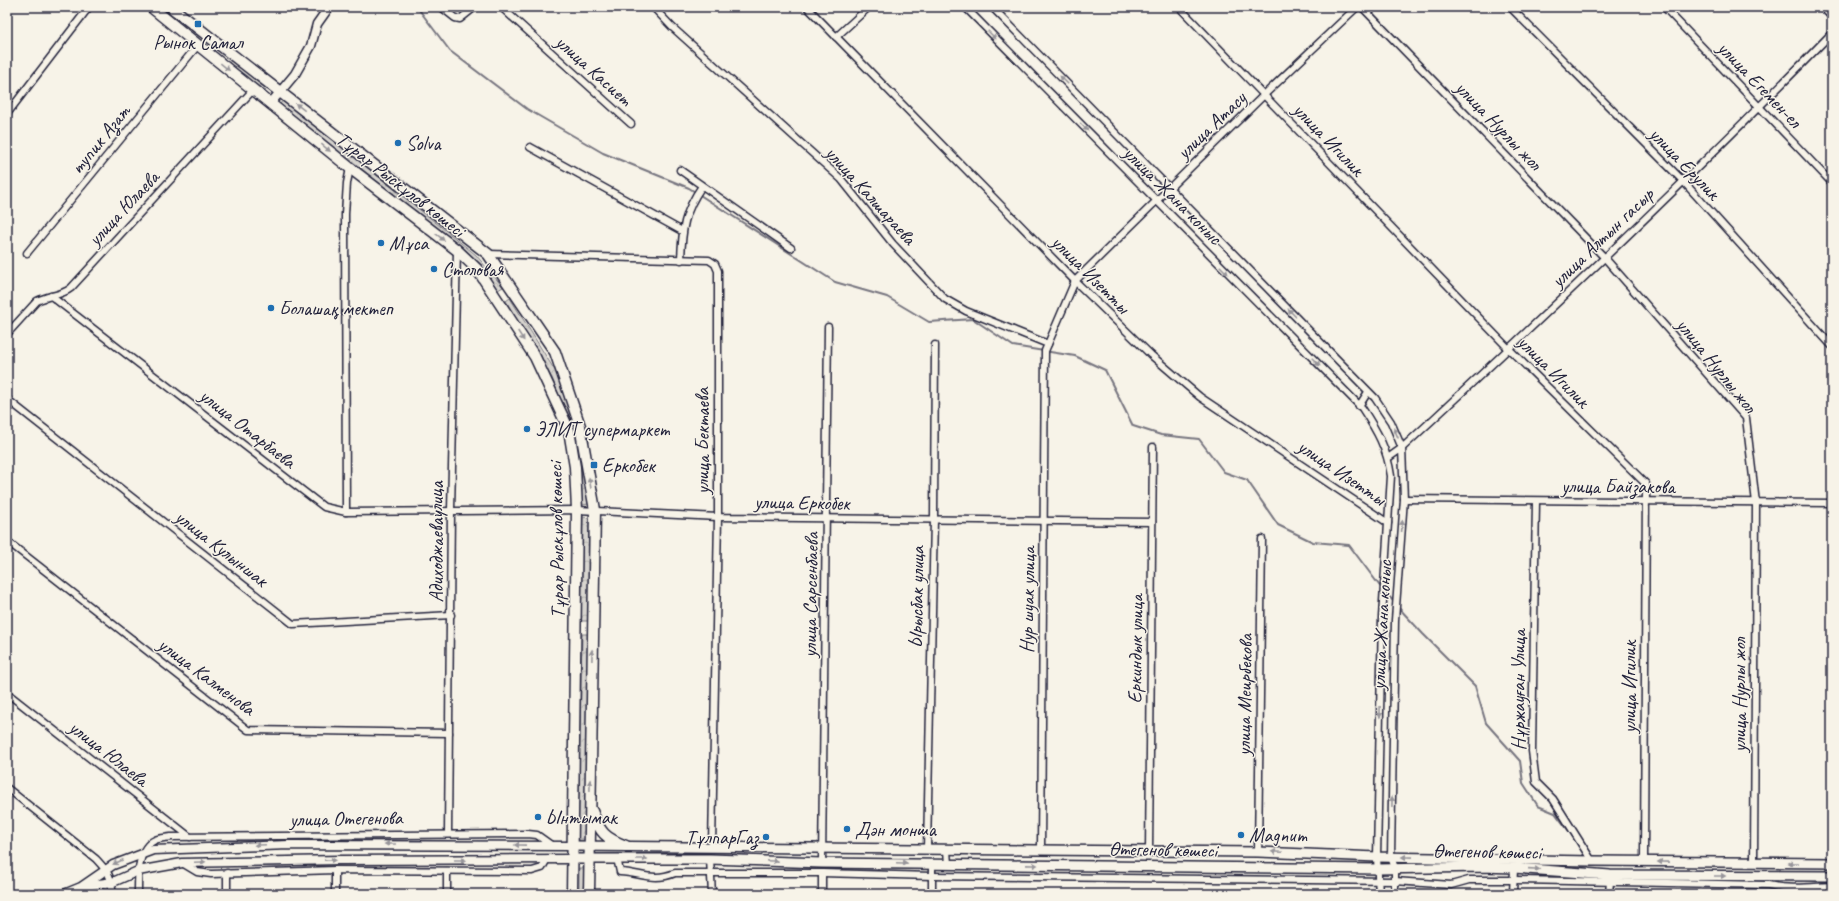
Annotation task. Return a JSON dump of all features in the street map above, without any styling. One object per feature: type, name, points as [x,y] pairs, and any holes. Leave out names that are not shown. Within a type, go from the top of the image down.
[{"type":"main road","name":"Тұрар Рыскұлов көшесі","points":[[151,7],[350,168],[457,250],[477,269],[535,357],[569,430],[575,467],[577,510],[572,894]]},
{"type":"main road","name":"Тұрар Рыскұлов көшесі","points":[[171,7],[488,254],[555,352],[580,426],[595,510],[589,894]]},
{"type":"main road","points":[[496,298],[511,288]]},
{"type":"main road","points":[[575,626],[593,626]]},
{"type":"main road","points":[[590,807],[602,833],[611,840],[626,846]]},
{"type":"main road","name":"Өтегенов көшесі","points":[[573,846],[1040,849],[1258,852],[1377,857],[1592,861],[1754,863],[1832,862]]},
{"type":"main road","name":"Өтегенов көшесі","points":[[573,859],[710,859],[822,868],[932,864],[1379,869],[1514,868],[1610,879],[1704,876],[1832,876]]},
{"type":"main road","points":[[1704,862],[1704,876]]},
{"type":"street","points":[[7,114],[90,7]]},
{"type":"street","points":[[270,104],[296,74],[311,46],[316,24],[329,7]]},
{"type":"street","points":[[441,7],[455,18],[460,19],[475,7]]},
{"type":"street","name":"улица Касиет","points":[[501,7],[631,124]]},
{"type":"street","name":"улица Калшараева","points":[[653,7],[672,27],[841,179],[893,244],[945,299],[966,312],[1048,344]]},
{"type":"street","name":"улица Изетты","points":[[807,7],[1074,281],[1151,355],[1200,397],[1388,523]]},
{"type":"street","points":[[836,37],[869,7]]},
{"type":"street","name":"улица Жана коныс","points":[[965,7],[1359,406],[1378,433],[1388,458],[1391,476],[1382,617],[1377,857],[1380,880],[1379,894]]},
{"type":"street","name":"улица Жана коныс","points":[[992,7],[1170,187],[1368,392],[1391,422],[1402,448],[1404,499],[1395,620],[1391,857],[1395,868],[1395,894]]},
{"type":"street","name":"улица Игилик","points":[[1180,7],[1509,349],[1646,484],[1644,861]]},
{"type":"street","name":"улица Атасу","points":[[1045,351],[1074,281],[1264,95],[1357,7]]},
{"type":"street","name":"улица Нурлы жол","points":[[1362,7],[1604,257],[1746,418],[1756,503],[1754,863]]},
{"type":"street","name":"улица Ерулик","points":[[1510,7],[1683,181],[1832,346]]},
{"type":"street","name":"улица Егемен-ел","points":[[1664,7],[1832,183]]},
{"type":"street","points":[[1822,7],[1832,17]]},
{"type":"street","name":"улица Алтын гасыр","points":[[1388,458],[1402,448],[1509,349],[1760,107],[1832,33]]},
{"type":"street","name":"тупик Азат","points":[[27,253],[198,45]]},
{"type":"street","name":"улица Юлаева","points":[[7,334],[37,301],[60,294],[71,288],[253,90]]},
{"type":"street","points":[[530,147],[682,232]]},
{"type":"street","points":[[346,512],[345,214],[347,183],[350,168]]},
{"type":"street","points":[[680,170],[791,248]]},
{"type":"street","points":[[681,260],[682,232],[690,205],[702,186]]},
{"type":"street","name":"Адиходжаеваулица","points":[[448,834],[451,510],[457,250]]},
{"type":"street","name":"улица Бектаева","points":[[488,254],[709,260],[715,264],[718,271],[718,517],[712,846]]},
{"type":"street","name":"улица Отарбаева","points":[[51,296],[324,507],[346,512],[451,510]]},
{"type":"street","name":"улица Сарсенбаева","points":[[822,894],[828,327]]},
{"type":"street","name":"Ырысбак улица","points":[[927,849],[934,519],[935,345]]},
{"type":"street","name":"Нур шуак улица","points":[[1040,849],[1045,351]]},
{"type":"street","points":[[1359,406],[1368,392]]},
{"type":"street","name":"улица Кулыншак","points":[[7,400],[293,624],[451,615]]},
{"type":"street","name":"Еркиндык улица","points":[[1149,851],[1153,447]]},
{"type":"street","name":"улица Байзакова","points":[[1404,499],[1832,504]]},
{"type":"street","name":"Нұржауған Улица","points":[[1536,501],[1532,751],[1536,782],[1553,799],[1592,861]]},
{"type":"street","name":"улица Еркобек","points":[[451,510],[595,510],[718,517],[1152,522]]},
{"type":"street","name":"улица Меирбекова","points":[[1258,852],[1262,539]]},
{"type":"street","name":"улица Калменова","points":[[7,542],[248,730],[449,733]]},
{"type":"street","name":"улица Юлаева","points":[[7,693],[190,837]]},
{"type":"street","points":[[7,788],[96,859],[106,869],[113,882],[112,894]]},
{"type":"street","name":"улица Отегенова","points":[[143,853],[150,843],[156,840],[190,837],[448,834],[537,835],[551,846]]},
{"type":"street","name":"улица Отегенова","points":[[64,894],[81,887],[106,869],[143,853],[153,850],[183,847],[289,844],[573,846]]},
{"type":"street","points":[[947,849],[948,865]]},
{"type":"street","points":[[138,894],[138,871],[143,853]]},
{"type":"street","points":[[617,858],[620,872],[630,872],[643,877],[664,877],[675,873],[712,873],[822,868],[932,876],[1380,880],[1451,885],[1469,880],[1610,879],[1768,885],[1780,891],[1801,889],[1812,886],[1832,886]]},
{"type":"street","points":[[182,863],[197,872],[227,873],[335,870],[447,872],[532,871],[542,868],[547,859]]},
{"type":"street","name":"улица Отегенова","points":[[81,887],[113,882],[138,871],[182,863],[340,860],[573,859]]},
{"type":"street","points":[[710,859],[712,894]]},
{"type":"street","points":[[932,864],[932,894]]},
{"type":"street","points":[[1512,894],[1514,868]]},
{"type":"street","points":[[335,870],[336,894]]},
{"type":"street","points":[[447,872],[447,894]]},
{"type":"street","points":[[227,873],[227,894]]},
{"type":"street","points":[[1609,894],[1610,879]]},
{"type":"green space","points":[[232,59],[268,88],[265,91],[229,63]]},
{"type":"green space","points":[[283,100],[476,255],[503,287],[498,290],[474,258],[280,104]]},
{"type":"green space","points":[[510,298],[557,374],[576,428],[589,504],[582,505],[572,428],[552,378],[506,301]]},
{"type":"green space","points":[[583,517],[589,518],[588,621],[581,621]]},
{"type":"green space","points":[[582,634],[589,634],[586,839],[578,839]]},
{"type":"green space","points":[[579,868],[586,868],[585,894],[579,894]]},
{"type":"waterway","points":[[417,7],[450,51],[527,109],[603,153],[689,188],[835,282],[887,297],[929,322],[973,319],[1013,346],[1075,356],[1105,370],[1133,426],[1161,435],[1199,439],[1224,472],[1247,480],[1278,525],[1313,542],[1349,545],[1382,589]]},
{"type":"waterway","points":[[1385,592],[1394,602]]},
{"type":"waterway","points":[[1398,607],[1475,686],[1486,723],[1520,761],[1523,783],[1538,806],[1555,813],[1578,843]]},
{"type":"place","name":"Рынок Самал","points":[[198,24]]},
{"type":"place","name":"Solva","points":[[398,143]]},
{"type":"place","name":"Мұса","points":[[381,243]]},
{"type":"place","name":"Столовая","points":[[434,269]]},
{"type":"place","name":"Болашақ мектеп","points":[[271,308]]},
{"type":"place","name":"ЭЛИТ супермаркет","points":[[527,429]]},
{"type":"place","name":"Еркобек","points":[[594,465]]},
{"type":"place","name":"Ынтымак","points":[[538,817]]},
{"type":"place","name":"Дән монша","points":[[847,829]]},
{"type":"place","name":"Magnum","points":[[1241,835]]},
{"type":"place","name":"ТұлпарГаз","points":[[766,837]]}]
